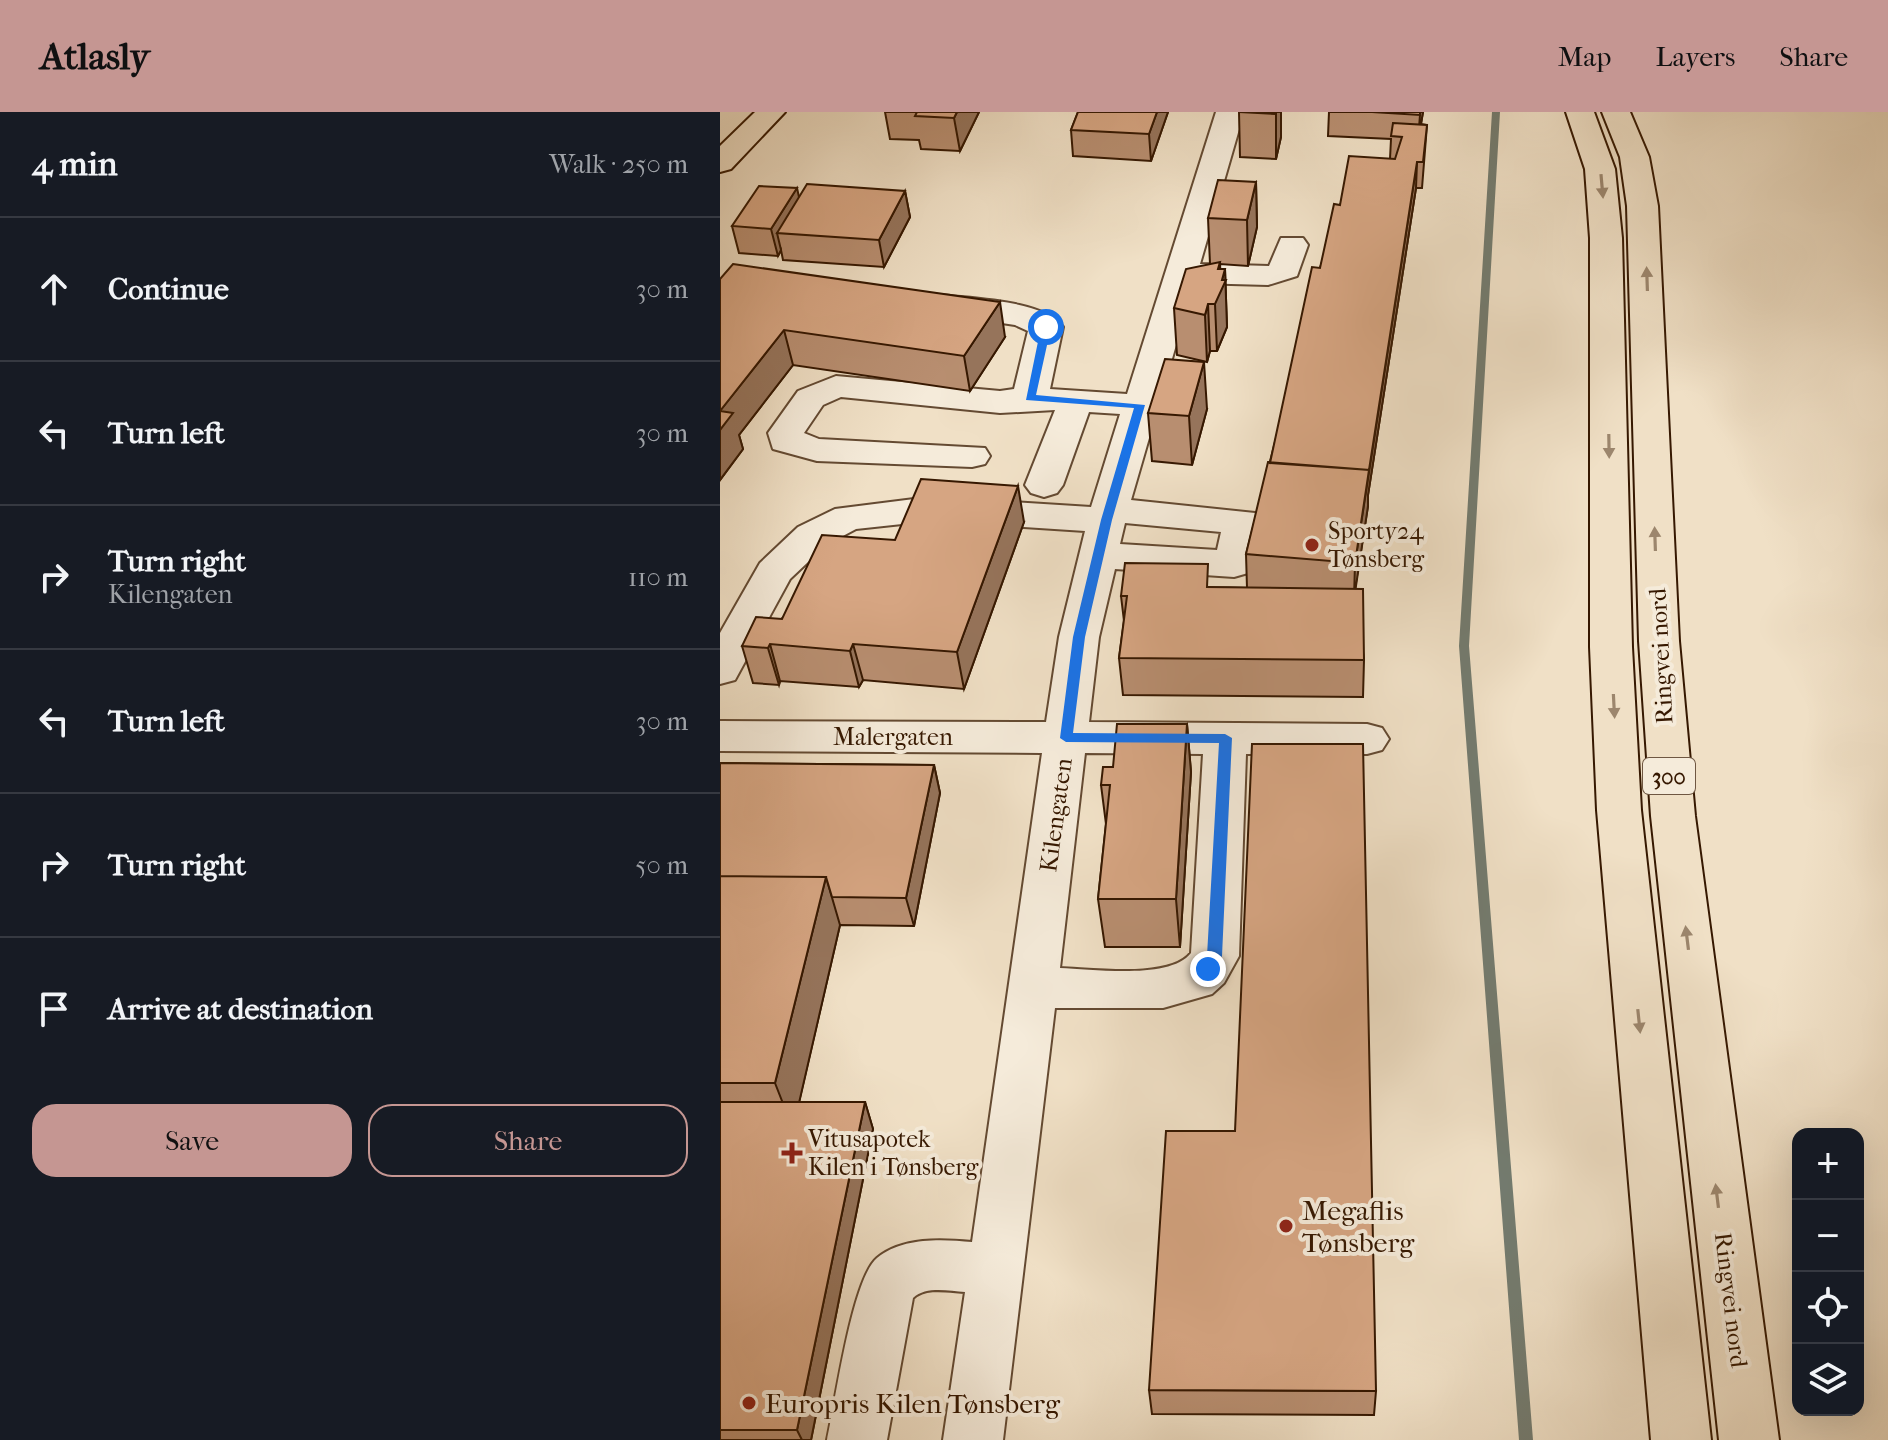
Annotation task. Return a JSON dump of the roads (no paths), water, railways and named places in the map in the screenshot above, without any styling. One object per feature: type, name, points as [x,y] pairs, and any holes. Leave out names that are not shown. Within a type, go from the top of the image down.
[{"type":"main road","points":[[725,152],[771,112]]},
{"type":"main road","name":"Ringvei nord","points":[[1580,112],[1600,169],[1606,238],[1611,647],[1619,810],[1681,1440]]},
{"type":"main road","name":"Ringvei nord","points":[[1616,112],[1634,154],[1642,190],[1659,641],[1671,800],[1749,1440]]},
{"type":"street","name":"Kilengaten","points":[[973,1440],[1079,637],[1104,528],[1230,112]]},
{"type":"street","points":[[1180,272],[1264,277],[1280,274],[1285,270],[1292,245]]},
{"type":"street","points":[[916,302],[1023,316],[1046,327],[1015,400],[967,468],[817,450],[786,441],[786,433],[810,398],[836,386],[1015,400],[1140,405]]},
{"type":"street","points":[[1044,485],[1076,401]]},
{"type":"street","points":[[720,670],[774,572],[812,536],[848,518],[930,509],[1104,528]]},
{"type":"street","name":"Malergaten","points":[[720,736],[1367,739]]},
{"type":"street","points":[[1033,987],[1163,989],[1196,980],[1208,969],[1215,956],[1225,738]]},
{"type":"street","points":[[857,1440],[886,1295],[896,1277],[915,1269],[937,1266],[994,1270]]},
{"type":"waterway","points":[[1496,112],[1464,646],[1526,1440]]},
{"type":"place","name":"Sporty24 Tønsberg","points":[[1312,545]]},
{"type":"place","name":"Vitusapotek Kilen i Tønsberg","points":[[792,1153]]},
{"type":"place","name":"Megaflis Tønsberg","points":[[1286,1226]]},
{"type":"place","name":"Europris Kilen Tønsberg","points":[[749,1403]]}]
